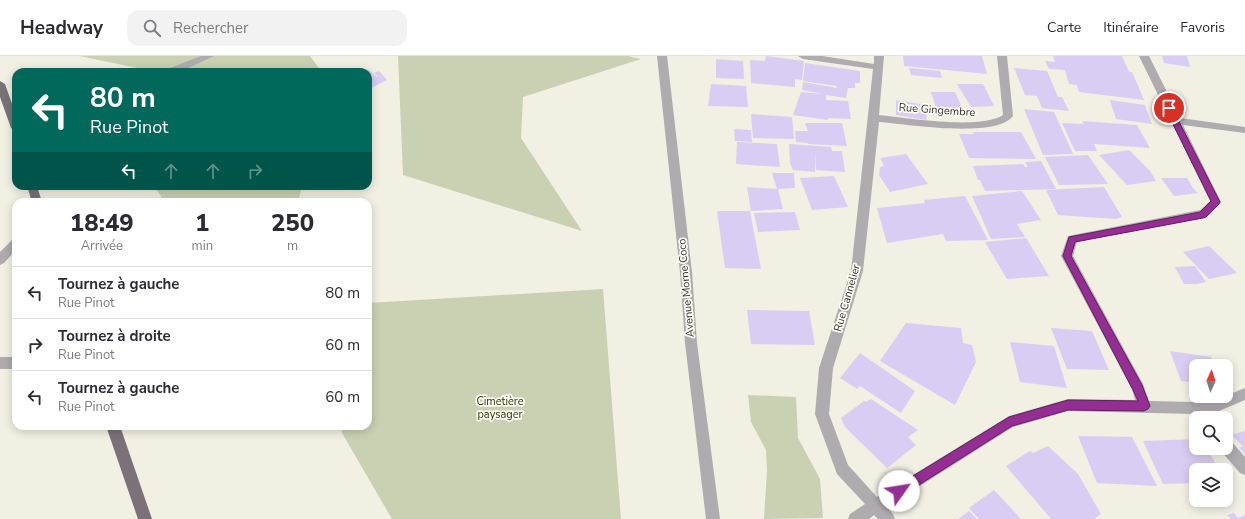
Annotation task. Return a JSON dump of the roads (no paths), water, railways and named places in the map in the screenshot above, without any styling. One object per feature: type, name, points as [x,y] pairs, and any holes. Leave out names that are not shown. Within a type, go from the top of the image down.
[{"type":"main road","points":[[0,84],[12,117]]},
{"type":"main road","points":[[114,430],[145,519]]},
{"type":"street","points":[[181,68],[209,56]]},
{"type":"street","name":"Avenue Morne Coco","points":[[662,56],[686,272],[691,343],[713,519]]},
{"type":"street","points":[[803,56],[878,62]]},
{"type":"street","name":"Rue Gingembre","points":[[874,118],[966,126],[977,126],[1004,120],[1008,116],[1002,56]]},
{"type":"street","points":[[1144,56],[1216,202],[1203,214],[1072,239],[1067,256],[1138,388],[1144,406]]},
{"type":"street","name":"Rue Cannelier","points":[[878,62],[874,118],[857,271],[826,368],[822,414],[842,469],[888,519]]},
{"type":"street","points":[[1175,121],[1245,130]]},
{"type":"street","points":[[0,260],[12,247]]},
{"type":"street","points":[[0,363],[12,363]]},
{"type":"street","points":[[1202,411],[1245,394]]},
{"type":"street","points":[[855,519],[1009,422],[1068,405],[1144,406],[1189,412]]},
{"type":"street","points":[[1233,454],[1245,468]]},
{"type":"park label","name":"Cimetière paysager","points":[[500,407]]}]
